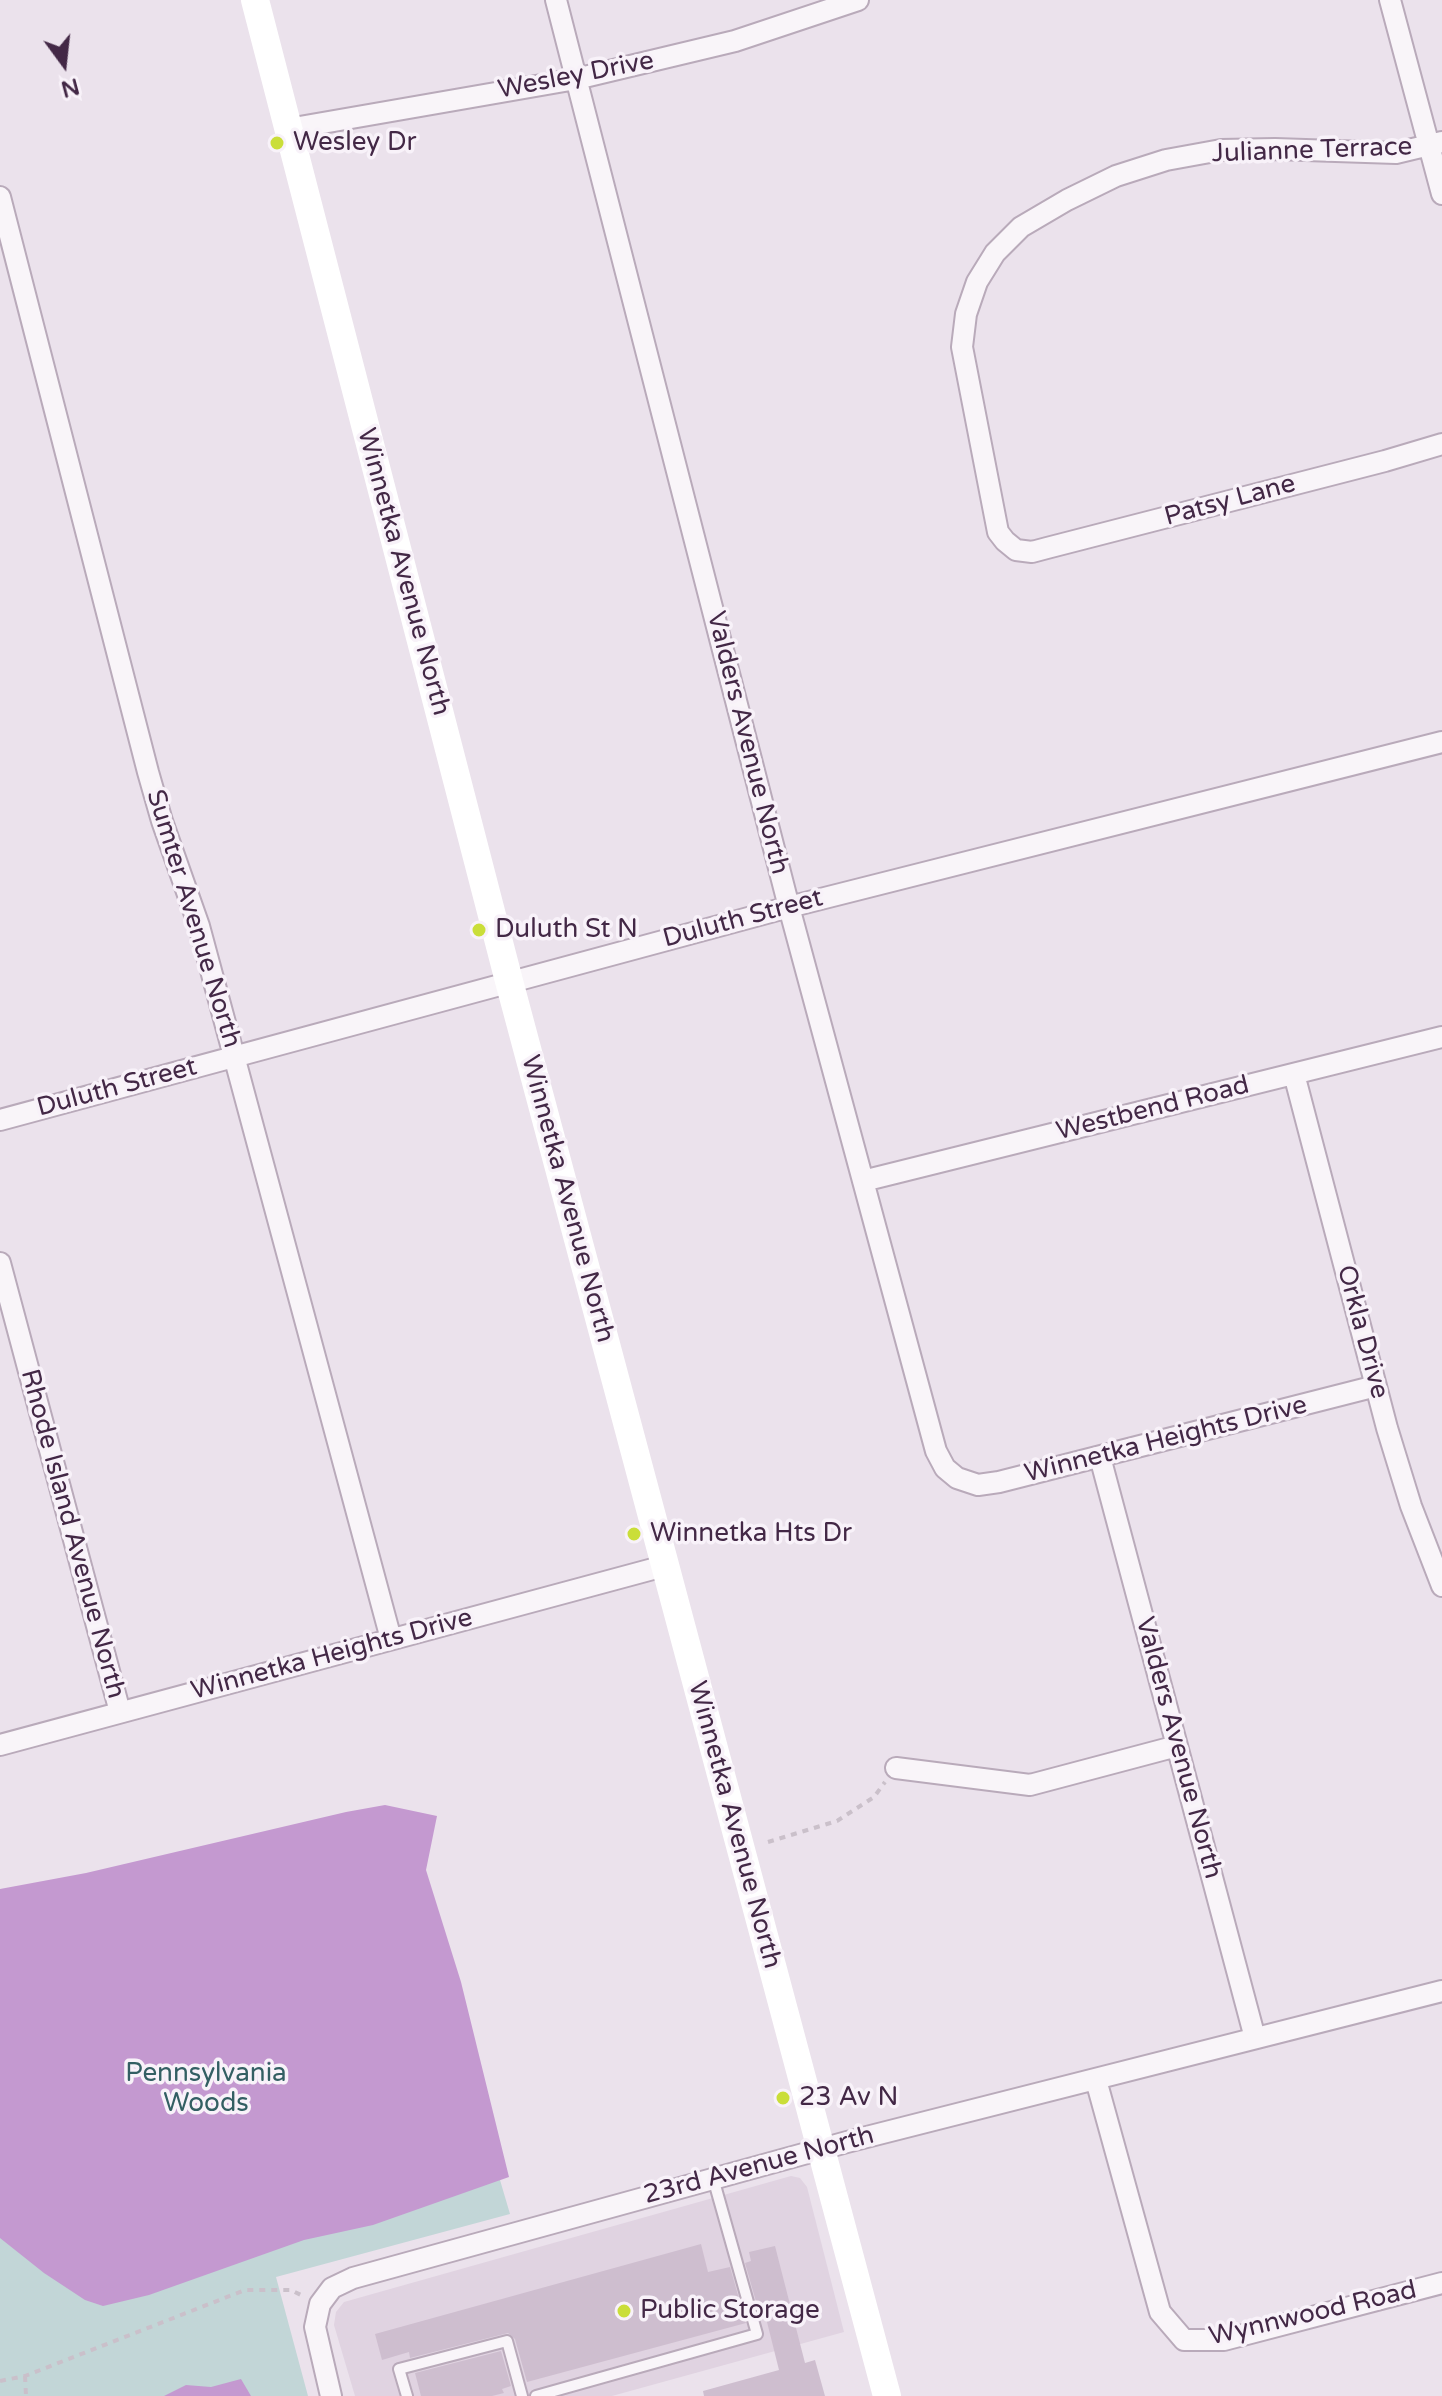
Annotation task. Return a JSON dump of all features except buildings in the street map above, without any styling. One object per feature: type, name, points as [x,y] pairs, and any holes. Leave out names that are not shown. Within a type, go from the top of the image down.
[{"type":"main road","name":"Winnetka Avenue North","points":[[255,0],[509,981],[887,2396]]},
{"type":"street","name":"Valders Avenue North","points":[[556,0],[789,907],[936,1451],[945,1468],[957,1478]]},
{"type":"street","name":"Wesley Drive","points":[[288,129],[576,79],[735,41],[858,0]]},
{"type":"street","points":[[1390,0],[1436,144],[1442,194]]},
{"type":"street","name":"Julianne Terrace","points":[[1016,550],[998,532],[962,347],[966,314],[977,282],[995,253],[1021,227],[1116,176],[1166,160],[1221,150],[1396,153],[1436,144]]},
{"type":"street","name":"Sumter Avenue North","points":[[0,197],[148,772],[199,926],[391,1639]]},
{"type":"street","name":"Patsy Lane","points":[[1016,550],[1032,552],[1442,444]]},
{"type":"street","name":"Duluth Street","points":[[0,1120],[789,907],[1442,742]]},
{"type":"street","name":"Westbend Road","points":[[863,1181],[1442,1037]]},
{"type":"street","name":"Orkla Drive","points":[[1294,1074],[1376,1386],[1411,1506],[1442,1586]]},
{"type":"street","name":"Rhode Island Avenue North","points":[[0,1263],[120,1712]]},
{"type":"street","name":"Winnetka Heights Drive","points":[[957,1478],[978,1485],[999,1482],[1376,1386]]},
{"type":"street","name":"Valders Avenue North","points":[[1100,1457],[1255,2038]]},
{"type":"street","name":"Winnetka Heights Drive","points":[[0,1745],[664,1566]]},
{"type":"street","points":[[896,1768],[1030,1785],[1177,1746]]},
{"type":"street","name":"23rd Avenue North","points":[[320,2304],[332,2288],[353,2278],[820,2149],[1442,1991]]},
{"type":"street","name":"Wynnwood Road","points":[[1096,2080],[1160,2312],[1184,2340],[1224,2340],[1442,2283]]},
{"type":"street","points":[[320,2304],[315,2327],[331,2396]]},
{"type":"lane","points":[[536,2396],[757,2334],[713,2178]]},
{"type":"lane","points":[[407,2396],[399,2369],[507,2341],[522,2396]]},
{"type":"path","points":[[768,1842],[837,1821],[874,1797],[896,1768]]},
{"type":"path","points":[[0,2381],[25,2376],[245,2290],[291,2290],[320,2304]]},
{"type":"path","points":[[25,2376],[26,2396]]},
{"type":"shaded area","name":"Pennsylvania Woods","points":[[385,1805],[437,1816],[426,1870],[461,1982],[509,2177],[373,2225],[304,2240],[149,2295],[103,2306],[85,2300],[44,2273],[0,2238],[0,1889],[86,1873]]},
{"type":"shaded area","points":[[791,2176],[800,2178],[807,2187],[844,2332],[612,2396],[355,2396],[334,2325],[336,2312],[344,2302]]},
{"type":"shaded area","points":[[241,2379],[251,2396],[164,2396],[186,2385],[211,2387]]},
{"type":"green space","name":"Pennsylvania Woods","points":[[398,1833],[510,2214],[276,2277],[308,2396],[0,2396],[0,1935]]},
{"type":"place","name":"Wesley Dr","points":[[277,143]]},
{"type":"place","name":"Duluth St N","points":[[479,930]]},
{"type":"place","name":"Winnetka Hts Dr","points":[[634,1534]]},
{"type":"place","name":"23 Av N","points":[[783,2098]]},
{"type":"place","name":"Public Storage","points":[[624,2311]]}]
